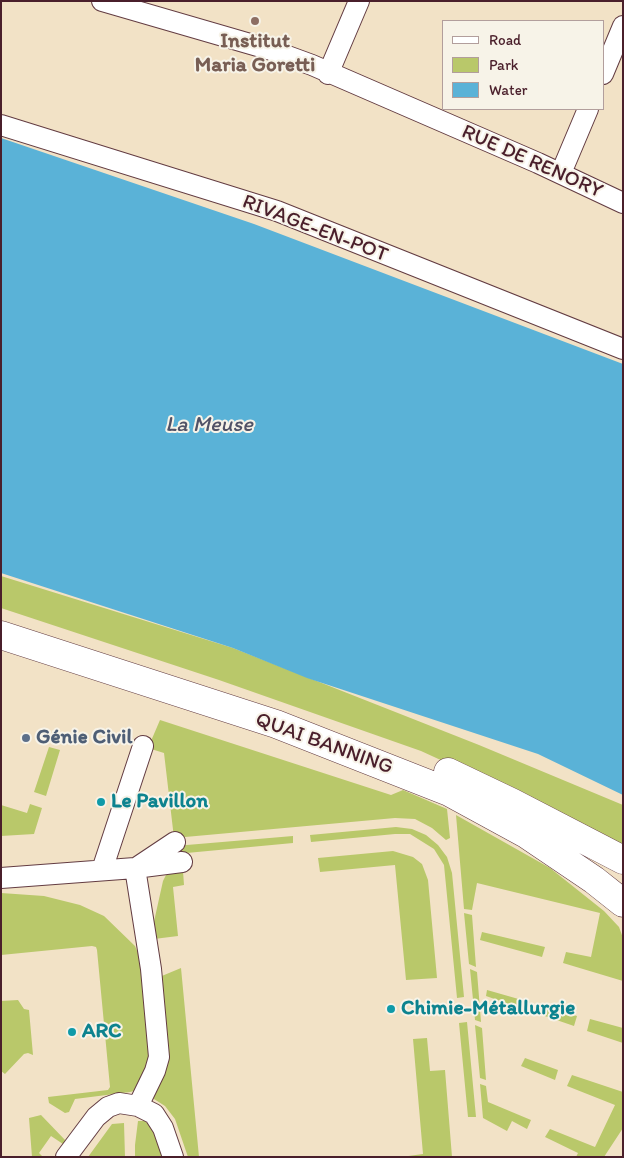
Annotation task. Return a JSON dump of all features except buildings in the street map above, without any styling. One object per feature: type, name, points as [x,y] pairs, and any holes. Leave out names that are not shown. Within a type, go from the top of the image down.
[{"type":"main road","name":"QUAI BANNING","points":[[1,617],[326,725],[436,766],[623,860]]},
{"type":"main road","name":"QUAI BANNING","points":[[1,635],[276,724],[449,792],[526,834],[594,880],[623,903]]},
{"type":"street","name":"RUE DE RENORY","points":[[102,1],[271,50],[312,65],[328,74],[561,173],[623,203]]},
{"type":"street","points":[[328,74],[359,1]]},
{"type":"street","points":[[604,72],[623,26]]},
{"type":"street","points":[[561,173],[588,110]]},
{"type":"street","name":"RIVAGE-EN-POT","points":[[1,125],[277,212],[623,350]]},
{"type":"street","points":[[102,870],[143,746]]},
{"type":"street","points":[[135,868],[175,842]]},
{"type":"street","points":[[1,878],[135,868],[182,862]]},
{"type":"street","points":[[135,868],[151,969],[158,1057],[155,1071],[138,1106]]},
{"type":"street","points":[[66,1157],[96,1117],[108,1107],[119,1103],[138,1106],[154,1114],[163,1128],[173,1157]]},
{"type":"green space","points":[[1,576],[233,648],[479,745],[623,805],[623,848],[563,816],[421,751],[219,680],[1,608]]},
{"type":"green space","points":[[160,720],[391,795],[403,790],[447,809],[450,838],[446,840],[432,828],[415,819],[395,818],[174,838],[164,753],[148,748]]},
{"type":"green space","points":[[49,747],[60,750],[46,796],[34,792]]},
{"type":"green space","points":[[30,804],[42,808],[34,834],[1,836],[1,805],[27,813]]},
{"type":"green space","points":[[456,815],[550,868],[604,911],[619,927],[623,938],[623,981],[563,963],[566,952],[591,957],[600,913],[477,883],[472,910],[464,909]]},
{"type":"green space","points":[[396,827],[412,829],[426,835],[438,845],[447,857],[452,873],[464,997],[457,998],[444,865],[434,849],[410,834],[311,842],[310,835]]},
{"type":"green space","points":[[293,836],[293,843],[176,854],[175,846]]},
{"type":"green space","points":[[393,851],[413,857],[422,864],[428,880],[437,978],[406,980],[395,865],[320,872],[318,858]]},
{"type":"green space","points":[[183,871],[184,885],[173,887],[178,936],[154,939],[153,926],[163,881],[167,873]]},
{"type":"green space","points":[[1,893],[44,896],[80,905],[104,916],[135,946],[145,969],[153,1054],[138,1090],[75,1099],[69,1112],[65,1113],[49,1103],[48,1097],[108,1090],[110,1087],[97,950],[96,947],[92,946],[1,955]]},
{"type":"green space","points":[[464,913],[472,915],[476,967],[469,964]]},
{"type":"green space","points":[[482,932],[545,947],[542,957],[480,940]]},
{"type":"green space","points":[[181,968],[199,1157],[188,1157],[175,1119],[165,1106],[154,1099],[151,1094],[157,978]]},
{"type":"green space","points":[[470,969],[477,972],[481,1022],[475,1020]]},
{"type":"green space","points":[[487,990],[529,1002],[526,1010],[486,996]]},
{"type":"green space","points":[[18,1000],[24,1009],[29,1010],[33,1055],[24,1054],[5,1074],[1,1071],[1,1001]]},
{"type":"green space","points":[[543,1006],[577,1016],[574,1026],[539,1014]]},
{"type":"green space","points":[[590,1019],[623,1028],[623,1043],[587,1031]]},
{"type":"green space","points":[[467,1022],[476,1117],[468,1117],[459,1023]]},
{"type":"green space","points":[[475,1025],[482,1028],[486,1080],[480,1078]]},
{"type":"green space","points":[[427,1038],[430,1071],[445,1070],[452,1157],[401,1157],[423,1154],[413,1039]]},
{"type":"green space","points":[[525,1058],[558,1070],[555,1080],[521,1066]]},
{"type":"green space","points":[[572,1075],[623,1092],[623,1128],[604,1157],[576,1157],[578,1153],[545,1137],[550,1129],[595,1147],[615,1105],[567,1086]]},
{"type":"green space","points":[[480,1084],[486,1086],[488,1102],[531,1120],[527,1129],[512,1121],[507,1131],[483,1118]]},
{"type":"green space","points":[[41,1115],[66,1141],[63,1144],[51,1136],[39,1153],[43,1157],[32,1157],[29,1118]]},
{"type":"green space","points":[[138,1121],[145,1121],[154,1130],[163,1157],[135,1157]]},
{"type":"green space","points":[[124,1123],[125,1157],[88,1157],[112,1124]]},
{"type":"water","name":"La Meuse","points":[[1,138],[254,224],[623,364],[623,795],[538,754],[307,678],[233,648],[1,573]]},
{"type":"place","name":"Institut Maria Goretti","points":[[255,21]]},
{"type":"place","name":"Génie Civil","points":[[26,738]]},
{"type":"place","name":"Le Pavillon","points":[[101,802]]},
{"type":"place","name":"Chimie-Métallurgie","points":[[391,1009]]},
{"type":"place","name":"ARC","points":[[72,1032]]}]
